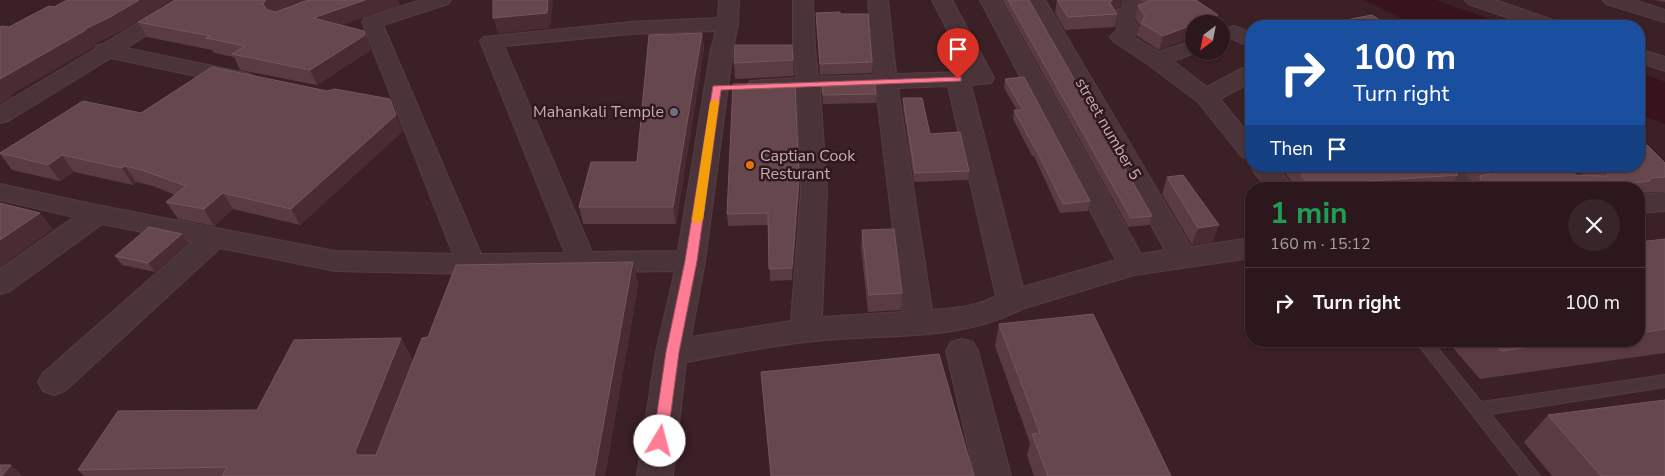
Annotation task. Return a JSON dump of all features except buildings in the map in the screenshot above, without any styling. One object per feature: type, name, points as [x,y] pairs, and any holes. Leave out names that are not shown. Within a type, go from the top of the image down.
[{"type":"street","points":[[0,116],[105,50],[190,0]]},
{"type":"street","points":[[441,0],[372,22],[471,264]]},
{"type":"street","points":[[803,0],[804,47],[814,192],[806,330]]},
{"type":"street","points":[[878,0],[886,81],[920,321]]},
{"type":"street","points":[[717,88],[983,78],[942,0]]},
{"type":"street","points":[[990,0],[1133,265]]},
{"type":"street","name":"street number 5","points":[[1035,0],[1182,256]]},
{"type":"street","points":[[1129,0],[1136,10],[1119,16],[1130,30],[1120,37],[1157,60],[1206,97],[1245,145]]},
{"type":"street","points":[[1477,0],[1535,20]]},
{"type":"street","points":[[1613,0],[1665,16]]},
{"type":"street","points":[[582,261],[491,42],[622,29],[729,12],[691,261],[672,352],[655,476]]},
{"type":"street","points":[[1230,33],[1234,32],[1245,37]]},
{"type":"street","points":[[1157,60],[1185,49]]},
{"type":"street","points":[[105,50],[259,82]]},
{"type":"street","points":[[1645,57],[1664,62]]},
{"type":"street","points":[[1206,97],[1245,76]]},
{"type":"street","points":[[958,79],[1012,301]]},
{"type":"street","points":[[1268,172],[1276,182]]},
{"type":"street","points":[[1447,172],[1457,182]]},
{"type":"street","points":[[0,192],[97,214],[335,261],[471,264],[691,261]]},
{"type":"street","points":[[1645,204],[1665,202]]},
{"type":"street","points":[[0,284],[97,214]]},
{"type":"street","points":[[54,382],[216,236]]},
{"type":"street","points":[[672,352],[806,330],[962,319],[995,310],[1012,301],[1133,265],[1182,256],[1245,249]]},
{"type":"street","points":[[962,351],[993,476]]},
{"type":"lane","points":[[1428,347],[1531,476]]},
{"type":"lane","points":[[1478,409],[1665,381]]},
{"type":"shaded area","points":[[1364,0],[1436,0],[1493,20],[1406,20]]},
{"type":"shaded area","points":[[1645,74],[1665,82],[1665,124],[1645,117]]},
{"type":"slow traffic","points":[[697,220],[715,102]]},
{"type":"place","name":"Mahankali Temple","points":[[674,112]]},
{"type":"place","name":"Captian Cook Resturant","points":[[750,165]]},
{"type":"route","points":[[660,441],[672,352],[691,261],[717,88],[958,79]]}]
